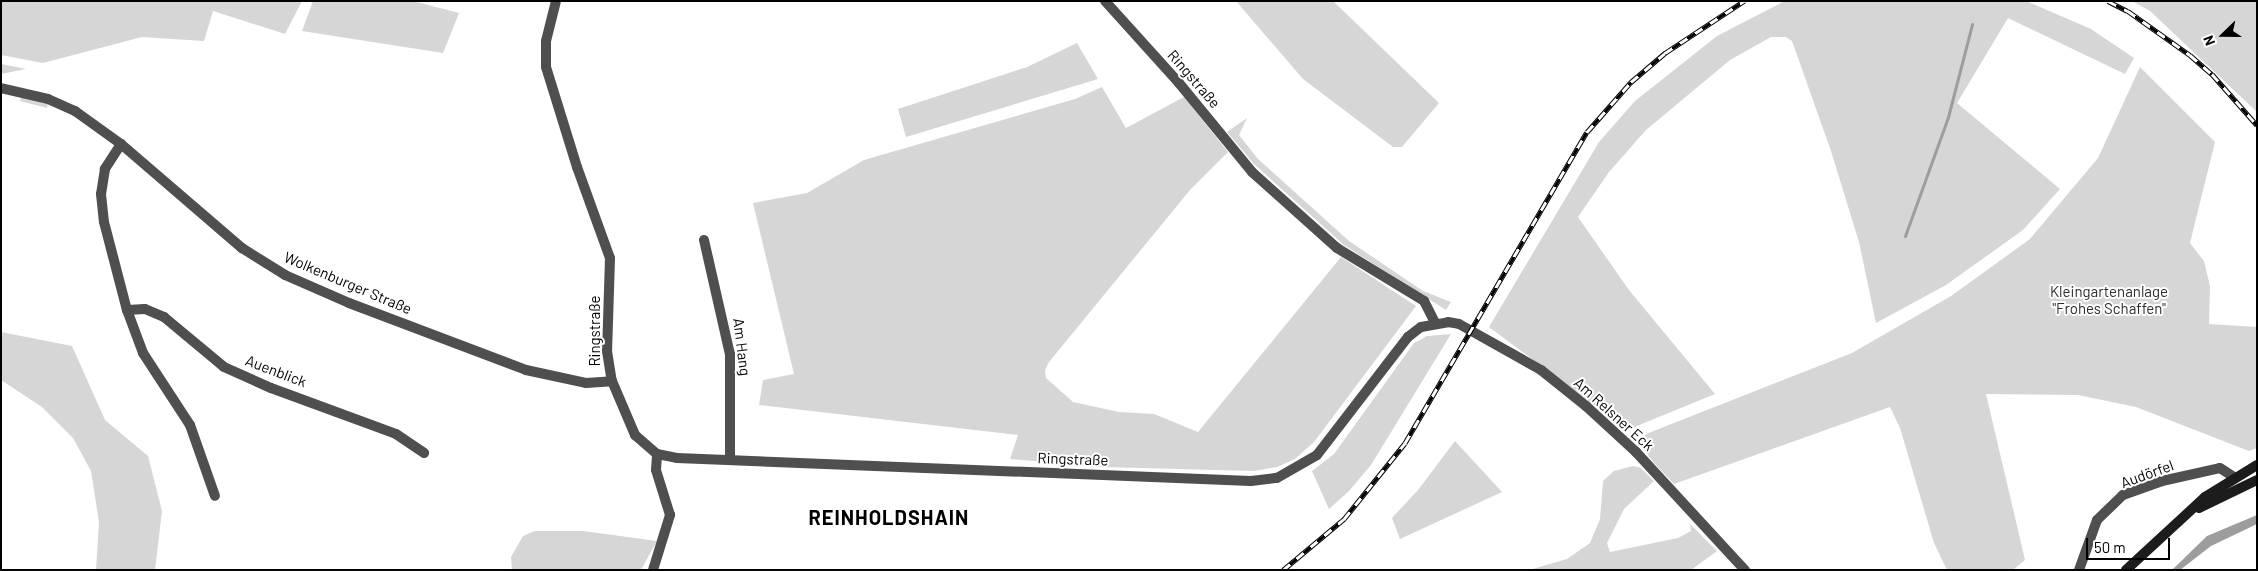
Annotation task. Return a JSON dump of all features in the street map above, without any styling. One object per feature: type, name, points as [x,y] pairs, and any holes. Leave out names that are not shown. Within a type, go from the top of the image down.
[{"type":"main road","points":[[2126,570],[2179,520],[2234,477],[2257,465]]},
{"type":"main road","points":[[2179,520],[2257,480]]},
{"type":"street","name":"Ringstraße","points":[[556,1],[546,41],[546,67],[574,158],[610,258],[607,351],[612,381],[635,435],[657,454],[677,458],[1251,481],[1277,478],[1316,456],[1408,337],[1421,327],[1435,323],[1424,301],[1337,248],[1252,172],[1179,83],[1105,1]]},
{"type":"street","name":"Wolkenburger Straße","points":[[1,88],[66,105],[121,144],[242,248],[284,275],[349,304],[526,370],[586,383],[612,381]]},
{"type":"street","points":[[121,144],[105,169],[101,194],[104,222],[127,310],[142,353],[190,424],[201,450],[215,496]]},
{"type":"street","name":"Am Hang","points":[[704,240],[730,354],[730,460]]},
{"type":"street","name":"Auenblick","points":[[127,310],[145,309],[164,317],[224,367],[271,388],[396,434],[424,453]]},
{"type":"street","name":"Am Relsner Eck","points":[[1435,323],[1459,324],[1541,370],[1586,406],[1636,452],[1745,570]]},
{"type":"street","points":[[653,570],[670,515],[656,470],[657,454]]},
{"type":"street","name":"Audörfel","points":[[2079,570],[2097,520],[2123,495],[2162,481],[2220,468],[2234,477]]},
{"type":"green space","points":[[1,1],[302,1],[285,34],[213,11],[204,41],[142,37],[43,63],[1,55]]},
{"type":"green space","points":[[313,1],[413,1],[459,13],[443,53],[302,31]]},
{"type":"green space","points":[[1236,1],[1333,1],[1439,103],[1402,147],[1393,147],[1303,79]]},
{"type":"green space","points":[[1785,1],[2026,1],[2091,29],[2134,58],[2125,74],[2008,18],[1957,103],[2060,189],[2023,230],[1946,285],[1876,323],[1859,242],[1831,151],[1792,41],[1786,37],[1771,37],[1730,60],[1646,130],[1609,172],[1578,217],[1629,290],[1715,394],[1627,430],[1489,327],[1599,142],[1635,101],[1717,36]]},
{"type":"green space","points":[[2132,1],[2257,1],[2257,112],[2150,11]]},
{"type":"green space","points":[[1077,43],[1098,79],[906,137],[898,109],[1027,67]]},
{"type":"green space","points":[[1,64],[26,69],[1,74]]},
{"type":"green space","name":"Kleingartenanlage \"Frohes Schaffen\"","points":[[2140,67],[2215,142],[2190,243],[2204,261],[2210,286],[2209,324],[2257,327],[2257,448],[2249,451],[2136,407],[2078,395],[1986,394],[2025,560],[2013,570],[1947,570],[1934,543],[1900,428],[1890,407],[1674,484],[1654,463],[1640,444],[1646,434],[1852,353],[1951,296],[2030,239],[2098,158]]},
{"type":"green space","points":[[1102,87],[1126,128],[1184,97],[1228,152],[1190,190],[1049,362],[1045,370],[1046,378],[1073,402],[1119,412],[1154,414],[1198,432],[1341,257],[1416,306],[1314,442],[1295,459],[1277,467],[1254,471],[1102,467],[1010,459],[1018,435],[759,405],[763,380],[794,374],[753,203],[807,193],[864,160],[1075,99]]},
{"type":"green space","points":[[21,97],[48,103],[47,108],[20,101]]},
{"type":"green space","points":[[1247,118],[1239,135],[1258,159],[1349,241],[1423,291],[1451,302],[1446,310],[1344,245],[1254,164],[1227,132]]},
{"type":"green space","points":[[1,332],[72,346],[105,420],[148,456],[162,511],[155,570],[96,570],[99,522],[91,471],[73,438],[42,407],[1,380]]},
{"type":"green space","points":[[1451,334],[1371,465],[1349,491],[1329,509],[1312,471],[1334,454],[1414,343],[1427,336]]},
{"type":"green space","points":[[1455,441],[1502,492],[1400,539],[1392,518],[1418,490]]},
{"type":"green space","points":[[1633,466],[1641,468],[1654,481],[1624,509],[1607,543],[1610,552],[1678,538],[1691,531],[1690,524],[1717,551],[1691,570],[1529,570],[1567,559],[1590,543],[1600,519],[1603,481],[1614,471]]},
{"type":"green space","points":[[535,531],[583,531],[657,541],[641,570],[512,570],[511,557],[523,536]]},
{"type":"shaded area","points":[[2257,515],[2257,524],[2211,546],[2180,570],[2172,570],[2207,536]]},
{"type":"waterway","points":[[1905,236],[1948,117],[1972,24]]},
{"type":"railway","points":[[1283,570],[1344,519],[1405,443],[1587,132],[1631,82],[1665,53],[1744,1]]},
{"type":"railway","points":[[2108,1],[2128,11],[2190,55],[2212,74],[2257,125]]},
{"type":"district","name":"REINHOLDSHAIN","points":[[889,517]]}]
